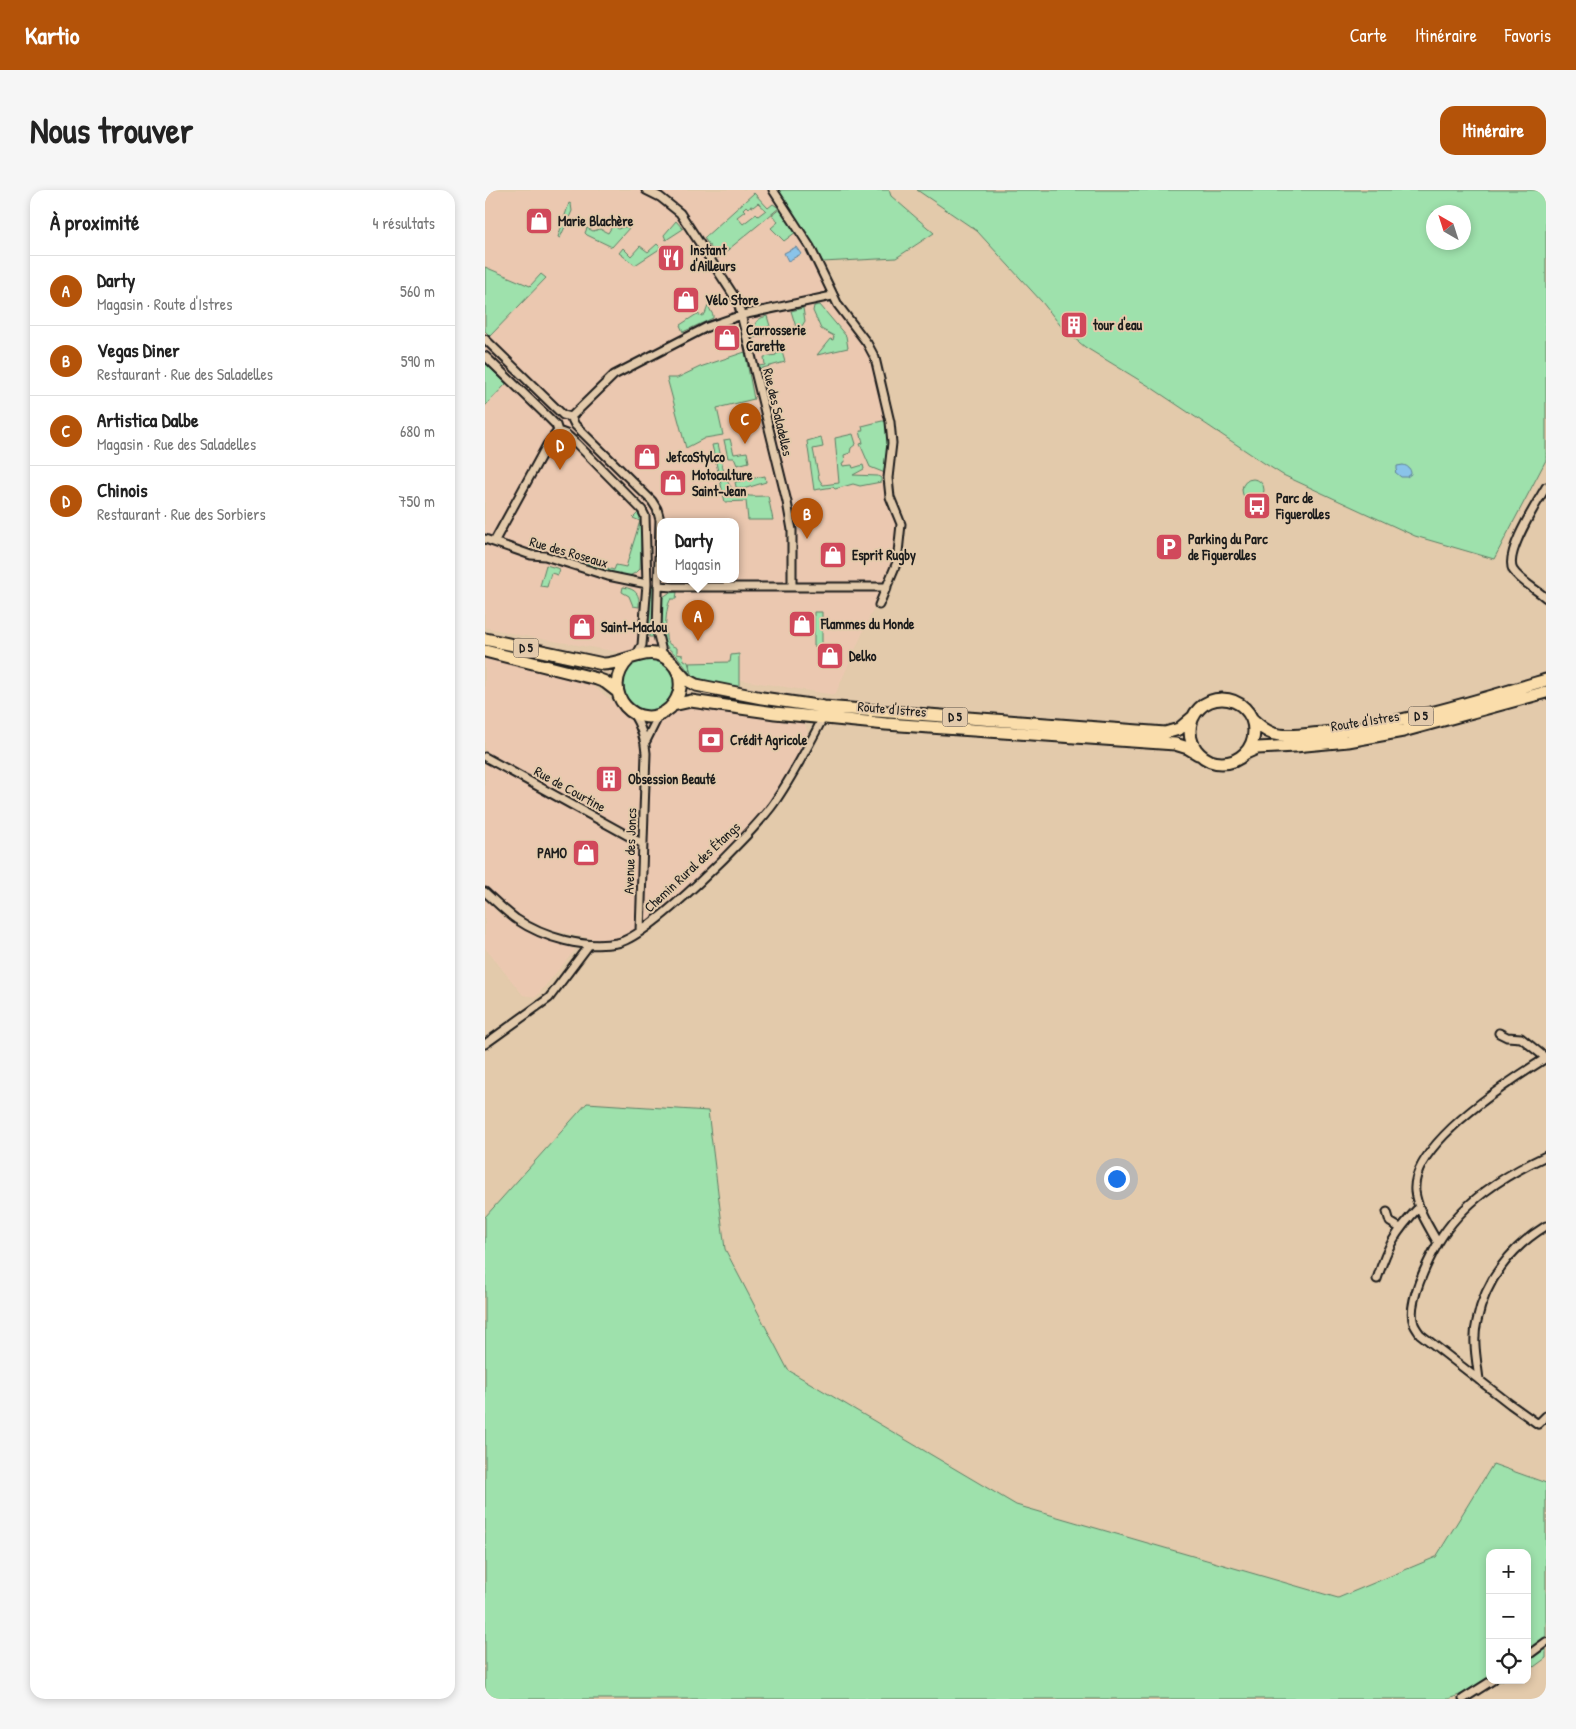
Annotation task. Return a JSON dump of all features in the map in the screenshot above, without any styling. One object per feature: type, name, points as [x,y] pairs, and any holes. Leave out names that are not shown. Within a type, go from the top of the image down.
[{"type":"main road","name":"D 5","points":[[485,639],[603,664],[613,664],[633,657]]},
{"type":"main road","name":"D 5","points":[[485,651],[597,678],[617,692]]},
{"type":"main road","points":[[646,652],[663,656],[677,670],[680,677],[680,692],[673,705],[659,715],[646,716],[633,713],[626,708],[617,692],[618,674],[623,665],[633,657],[646,652]]},
{"type":"main road","name":"Route d'Istres","points":[[677,670],[685,679],[695,685],[762,698],[824,707],[1165,733],[1179,730],[1192,718]]},
{"type":"main road","name":"Route d'Istres","points":[[1252,719],[1260,727],[1274,734],[1292,736],[1343,731],[1402,721],[1546,680]]},
{"type":"main road","name":"Route d'Istres","points":[[1245,753],[1257,748],[1348,741],[1403,731],[1546,692]]},
{"type":"main road","points":[[1225,699],[1236,702],[1245,709],[1252,719],[1254,728],[1251,746],[1237,760],[1217,764],[1198,754],[1191,744],[1189,731],[1192,718],[1204,704],[1213,700],[1225,699]]},
{"type":"main road","name":"Route d'Istres","points":[[673,705],[691,701],[823,718],[1175,744],[1198,754]]},
{"type":"street","name":"Rue des Saladelles","points":[[646,190],[660,197],[680,213],[738,302],[743,315],[792,530],[792,586]]},
{"type":"street","points":[[773,190],[810,247],[832,296],[867,343],[875,358],[890,422],[892,444],[888,484],[890,497],[901,524],[897,562],[879,605]]},
{"type":"street","points":[[571,417],[614,375],[707,327],[743,315],[832,296]]},
{"type":"street","points":[[485,339],[563,415],[571,417],[575,425],[652,501],[659,518]]},
{"type":"street","points":[[485,356],[557,428],[566,434],[642,510],[645,516],[647,584],[642,645],[633,657]]},
{"type":"street","points":[[494,542],[557,428],[559,417],[563,415]]},
{"type":"street","points":[[566,434],[573,430],[575,425]]},
{"type":"street","points":[[1546,487],[1517,542],[1511,562],[1512,568],[1517,574],[1546,598]]},
{"type":"street","name":"Rue des Roseaux","points":[[485,539],[531,555],[545,556],[608,576],[647,584]]},
{"type":"street","points":[[658,583],[657,631],[663,656]]},
{"type":"street","points":[[658,586],[887,586]]},
{"type":"street","name":"Avenue des Joncs","points":[[633,713],[642,728],[646,742],[640,931]]},
{"type":"street","name":"Avenue des Joncs","points":[[646,742],[659,715]]},
{"type":"street","name":"Chemin Rural des Étangs","points":[[589,946],[619,943],[640,931],[672,907],[737,846],[774,804],[823,718]]},
{"type":"street","name":"Rue de Courtine","points":[[485,757],[643,844]]},
{"type":"street","points":[[485,892],[503,909],[543,934],[589,946],[549,998],[485,1044]]},
{"type":"street","points":[[1438,1243],[1419,1207],[1415,1191],[1416,1179],[1420,1168],[1447,1132],[1465,1115],[1493,1093],[1546,1058],[1521,1038],[1507,1037],[1499,1033]]},
{"type":"street","points":[[1546,1156],[1518,1169],[1479,1196],[1449,1225],[1432,1253],[1416,1293],[1412,1311],[1413,1324],[1420,1334],[1538,1424],[1546,1416]]},
{"type":"street","points":[[1377,1279],[1386,1252],[1400,1228],[1419,1207]]},
{"type":"street","points":[[1387,1212],[1390,1222],[1400,1228]]},
{"type":"street","points":[[1479,1380],[1475,1346],[1476,1322],[1486,1294],[1497,1271],[1514,1251],[1532,1234],[1546,1226]]},
{"type":"street","points":[[1531,1653],[1546,1642]]},
{"type":"street","points":[[1463,1699],[1487,1684]]},
{"type":"shaded area","points":[[485,190],[768,190],[807,248],[832,304],[863,345],[872,361],[888,427],[889,443],[886,471],[883,478],[884,490],[897,523],[894,562],[835,695],[704,674],[684,659],[619,652],[519,635],[485,627]]},
{"type":"shaded area","points":[[485,658],[590,684],[640,723],[691,706],[805,723],[809,738],[772,803],[736,845],[671,905],[639,928],[617,939],[594,939],[569,934],[543,927],[519,915],[485,887]]},
{"type":"shaded area","points":[[485,900],[505,919],[575,950],[536,997],[523,995],[485,948]]},
{"type":"green space","points":[[777,190],[889,190],[891,196],[934,233],[896,258],[823,262],[786,201]]},
{"type":"green space","points":[[917,190],[1546,190],[1546,460],[1494,559],[1415,536],[1283,475],[1149,386],[1085,347],[1064,330],[1042,302],[977,231]]},
{"type":"green space","points":[[754,193],[768,208],[773,204],[779,208],[718,258],[704,238]],"holes":[[[758,203],[766,210],[758,216],[756,214],[743,224],[737,217],[745,211],[743,209],[746,206],[748,208],[753,207]]]},
{"type":"green space","points":[[569,203],[571,204],[572,211],[560,238],[558,237]]},
{"type":"green space","points":[[781,208],[796,232],[784,241],[771,228],[778,222],[772,215]]},
{"type":"green space","points":[[676,221],[683,229],[666,240],[664,235]]},
{"type":"green space","points":[[613,225],[618,229],[630,227],[612,247],[585,233],[587,228],[593,231],[600,229],[608,233]]},
{"type":"green space","points":[[657,244],[661,248],[635,265],[619,253],[623,248],[631,256],[640,246],[648,252]]},
{"type":"green space","points":[[485,267],[530,286],[541,274],[546,278],[490,336],[485,331]]},
{"type":"green space","points":[[820,305],[846,336],[848,348],[817,355],[830,339],[833,340],[834,336],[821,329],[813,311],[814,306]]},
{"type":"green space","points":[[708,306],[713,318],[683,332],[680,325],[697,314],[702,316],[705,314]]},
{"type":"green space","points":[[803,308],[805,321],[802,326],[796,327],[791,311]]},
{"type":"green space","points":[[767,316],[770,326],[765,328],[766,335],[752,338],[757,321]]},
{"type":"green space","points":[[745,352],[754,399],[717,408],[723,435],[705,438],[686,448],[667,378],[677,378],[700,367]]},
{"type":"green space","points":[[782,352],[785,362],[759,369],[759,366],[765,365],[764,357]]},
{"type":"green space","points":[[485,363],[506,384],[485,406]]},
{"type":"green space","points":[[886,421],[888,434],[885,473],[870,467],[860,444],[863,443],[860,431],[863,431],[862,426]]},
{"type":"green space","points":[[853,434],[856,444],[851,448],[850,453],[844,455],[845,462],[842,463],[843,466],[852,465],[853,468],[863,465],[864,469],[853,475],[878,476],[881,478],[881,482],[814,490],[807,441],[821,437],[823,447],[813,449],[819,479],[823,485],[839,483],[835,438]]},
{"type":"green space","points":[[730,439],[734,454],[747,452],[749,462],[737,465],[734,458],[728,458],[724,440]]},
{"type":"green space","points":[[718,444],[727,481],[731,487],[744,495],[768,496],[773,520],[748,520],[746,501],[725,502],[712,445]]},
{"type":"green space","points":[[765,476],[766,482],[743,489],[736,487],[735,482]]},
{"type":"green space","points":[[1253,479],[1261,482],[1264,490],[1261,498],[1253,501],[1245,498],[1242,490],[1245,482]]},
{"type":"green space","points":[[639,512],[642,521],[640,569],[637,572],[629,576],[574,563],[574,558],[614,570],[616,565],[626,567],[640,521],[633,518]]},
{"type":"green space","points":[[546,565],[560,569],[558,575],[551,573],[547,587],[540,586]]},
{"type":"green space","points":[[651,585],[655,585],[654,637],[649,637]]},
{"type":"green space","points":[[623,587],[631,589],[638,595],[639,607],[633,606],[629,596],[622,592]]},
{"type":"green space","points":[[677,592],[676,599],[671,599],[669,602],[666,619],[666,637],[669,644],[677,648],[677,654],[683,655],[684,660],[688,662],[692,676],[660,636],[661,602],[663,597],[669,593]]},
{"type":"green space","points":[[814,612],[822,612],[822,647],[814,646]]},
{"type":"green space","points":[[739,654],[739,687],[693,677],[689,663],[730,662],[731,655]]},
{"type":"green space","points":[[649,657],[659,659],[668,665],[674,674],[676,684],[674,694],[668,703],[659,709],[649,711],[639,709],[630,703],[624,694],[622,684],[624,674],[630,665],[639,659]]},
{"type":"green space","points":[[587,1103],[708,1111],[725,1249],[788,1370],[1016,1505],[1338,1598],[1436,1557],[1493,1464],[1546,1483],[1546,1658],[1531,1669],[1531,1549],[1486,1549],[1486,1684],[1491,1684],[1448,1699],[485,1699],[485,1217]]},
{"type":"water","points":[[796,247],[801,254],[788,261],[784,253]]},
{"type":"water","points":[[1403,465],[1408,467],[1411,474],[1407,477],[1401,477],[1395,472],[1397,466]]},
{"type":"place","name":"Marie Blachère","points":[[539,221]]},
{"type":"place","name":"Instant d'Ailleurs","points":[[671,258]]},
{"type":"place","name":"Vélo Store","points":[[686,300]]},
{"type":"place","name":"tour d'eau","points":[[1074,325]]},
{"type":"place","name":"Carrosserie Carette","points":[[727,338]]},
{"type":"place","name":"Artistica Dalbe","points":[[745,444]]},
{"type":"place","name":"JefcoStylco","points":[[647,457]]},
{"type":"place","name":"Chinois","points":[[560,470]]},
{"type":"place","name":"Motoculture Saint-Jean","points":[[673,483]]},
{"type":"place","name":"Parc de Figuerolles","points":[[1257,506]]},
{"type":"place","name":"Vegas Diner","points":[[807,539]]},
{"type":"place","name":"Parking du Parc de Figuerolles","points":[[1169,547]]},
{"type":"place","name":"Esprit Rugby","points":[[833,555]]},
{"type":"place","name":"Flammes du Monde","points":[[802,624]]},
{"type":"place","name":"Saint-Maclou","points":[[582,627]]},
{"type":"place","name":"Darty","points":[[698,641]]},
{"type":"place","name":"Delko","points":[[830,656]]},
{"type":"place","name":"Crédit Agricole","points":[[711,740]]},
{"type":"place","name":"Obsession Beauté","points":[[609,779]]},
{"type":"place","name":"PAMO","points":[[586,853]]}]
